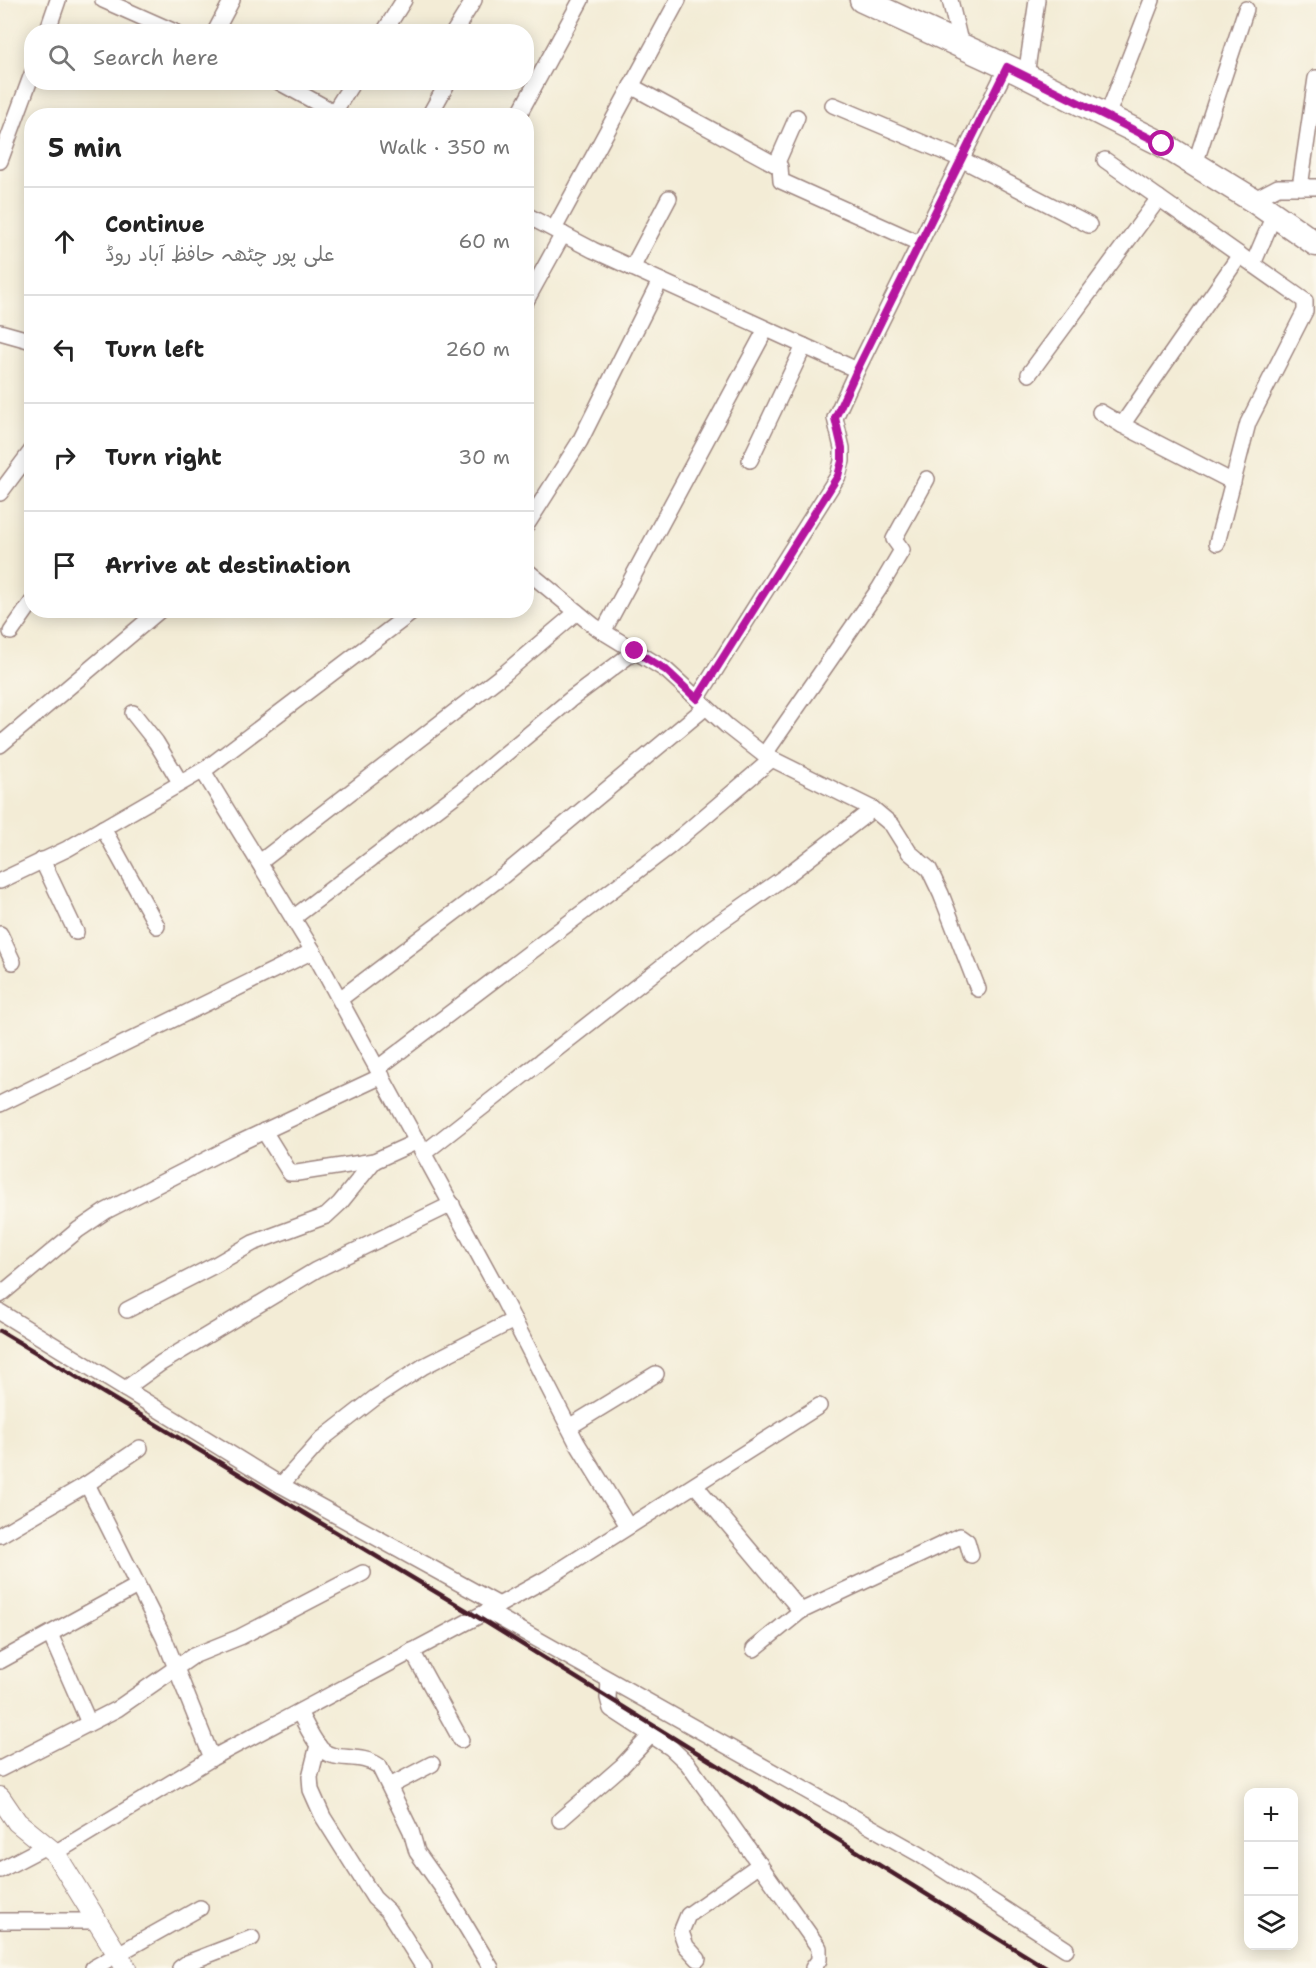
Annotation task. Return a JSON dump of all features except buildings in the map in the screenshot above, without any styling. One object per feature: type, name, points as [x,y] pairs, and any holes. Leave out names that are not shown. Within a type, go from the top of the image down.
[{"type":"main road","points":[[862,0],[1162,144],[1253,200],[1316,243]]},
{"type":"street","points":[[50,24],[58,0]]},
{"type":"street","points":[[219,24],[232,0]]},
{"type":"street","points":[[389,24],[404,0]]},
{"type":"street","points":[[459,24],[474,0]]},
{"type":"street","points":[[534,87],[581,0]]},
{"type":"street","points":[[534,284],[631,86],[678,0]]},
{"type":"street","points":[[950,0],[961,46]]},
{"type":"street","points":[[340,999],[504,875],[702,703],[838,476],[842,461],[842,448],[835,418],[961,159],[1016,72],[1037,0]]},
{"type":"street","points":[[1107,116],[1152,0]]},
{"type":"street","points":[[114,2],[159,24]]},
{"type":"street","points":[[1195,164],[1246,9]]},
{"type":"street","points":[[1300,187],[1316,78]]},
{"type":"street","points":[[631,86],[780,167],[781,181],[920,243]]},
{"type":"street","points":[[0,161],[26,90]]},
{"type":"street","points":[[294,90],[327,108]]},
{"type":"street","points":[[341,108],[349,90]]},
{"type":"street","points":[[433,108],[444,90]]},
{"type":"street","points":[[522,108],[532,90]]},
{"type":"street","points":[[833,105],[961,159],[1089,225]]},
{"type":"street","points":[[776,165],[797,117]]},
{"type":"street","points":[[1106,160],[1305,302],[1305,311],[1248,423],[1217,543]]},
{"type":"street","points":[[1253,200],[1278,187],[1316,187]]},
{"type":"street","points":[[632,268],[669,198]]},
{"type":"street","points":[[1029,374],[1159,198]]},
{"type":"street","points":[[1253,264],[1274,215]]},
{"type":"street","points":[[534,219],[632,268],[857,370]]},
{"type":"street","points":[[1122,425],[1240,255]]},
{"type":"street","points":[[534,513],[580,441],[660,281]]},
{"type":"street","points":[[603,632],[766,329]]},
{"type":"street","points":[[0,332],[24,339]]},
{"type":"street","points":[[750,460],[804,346]]},
{"type":"street","points":[[1100,412],[1233,483]]},
{"type":"street","points":[[0,493],[24,461]]},
{"type":"street","points":[[0,1295],[78,1230],[106,1211],[380,1072],[670,846],[768,757],[879,589],[902,550],[894,539],[927,479]]},
{"type":"street","points":[[534,577],[603,632],[666,670],[768,757],[873,809],[892,825],[909,852],[929,869],[978,989]]},
{"type":"street","points":[[260,862],[505,673],[577,612]]},
{"type":"street","points":[[11,632],[24,613]]},
{"type":"street","points":[[0,745],[151,618]]},
{"type":"street","points":[[0,881],[103,828],[203,771],[404,618]]},
{"type":"street","points":[[293,918],[462,790],[571,699],[635,651]]},
{"type":"street","points":[[133,714],[156,742],[180,783]]},
{"type":"street","points":[[203,771],[313,951],[452,1204],[569,1427],[628,1526]]},
{"type":"street","points":[[264,1131],[290,1173],[374,1161],[421,1147],[873,809]]},
{"type":"street","points":[[103,828],[157,926]]},
{"type":"street","points":[[42,860],[76,932]]},
{"type":"street","points":[[0,934],[13,962]]},
{"type":"street","points":[[0,1104],[313,951]]},
{"type":"street","points":[[127,1310],[254,1243],[326,1216],[340,1203],[374,1161]]},
{"type":"street","points":[[125,1389],[161,1363],[316,1270],[452,1204]]},
{"type":"street","points":[[0,1312],[281,1485],[493,1608],[609,1680],[919,1854],[1066,1949]]},
{"type":"street","points":[[281,1485],[322,1439],[376,1397],[424,1366],[514,1320]]},
{"type":"street","points":[[569,1427],[656,1374]]},
{"type":"street","points":[[0,1870],[50,1850],[212,1758],[546,1580],[819,1406]]},
{"type":"street","points":[[0,1535],[87,1484],[140,1448]]},
{"type":"street","points":[[87,1484],[164,1638],[212,1758]]},
{"type":"street","points":[[696,1486],[801,1611]]},
{"type":"street","points":[[754,1649],[801,1611],[960,1536],[967,1541],[971,1555]]},
{"type":"street","points":[[0,1768],[117,1709],[193,1656],[240,1637],[363,1573]]},
{"type":"street","points":[[0,1661],[137,1586]]},
{"type":"street","points":[[50,1634],[89,1723]]},
{"type":"street","points":[[412,1651],[461,1740]]},
{"type":"street","points":[[609,1680],[608,1698],[611,1708],[671,1748],[688,1764],[716,1806],[760,1864],[819,1948],[819,1960],[813,1968]]},
{"type":"street","points":[[298,1712],[322,1750],[335,1757],[370,1759],[379,1766],[411,1831],[417,1852],[446,1893],[491,1968]]},
{"type":"street","points":[[560,1820],[622,1766],[651,1735]]},
{"type":"street","points":[[318,1745],[310,1777],[311,1790],[323,1817],[374,1898],[388,1911],[424,1968]]},
{"type":"street","points":[[390,1786],[432,1764]]},
{"type":"street","points":[[0,1797],[17,1822],[50,1850],[121,1961]]},
{"type":"street","points":[[698,1959],[686,1946],[681,1932],[688,1915],[760,1864]]},
{"type":"street","points":[[93,1968],[121,1961],[200,1908]]},
{"type":"street","points":[[0,1921],[96,1921]]},
{"type":"street","points":[[180,1968],[187,1963],[252,1938]]},
{"type":"railway","points":[[0,1331],[476,1616],[1046,1968]]},
{"type":"route","points":[[635,651],[666,670],[697,699],[838,476],[842,461],[842,448],[835,418],[1007,67],[1162,144]]}]
